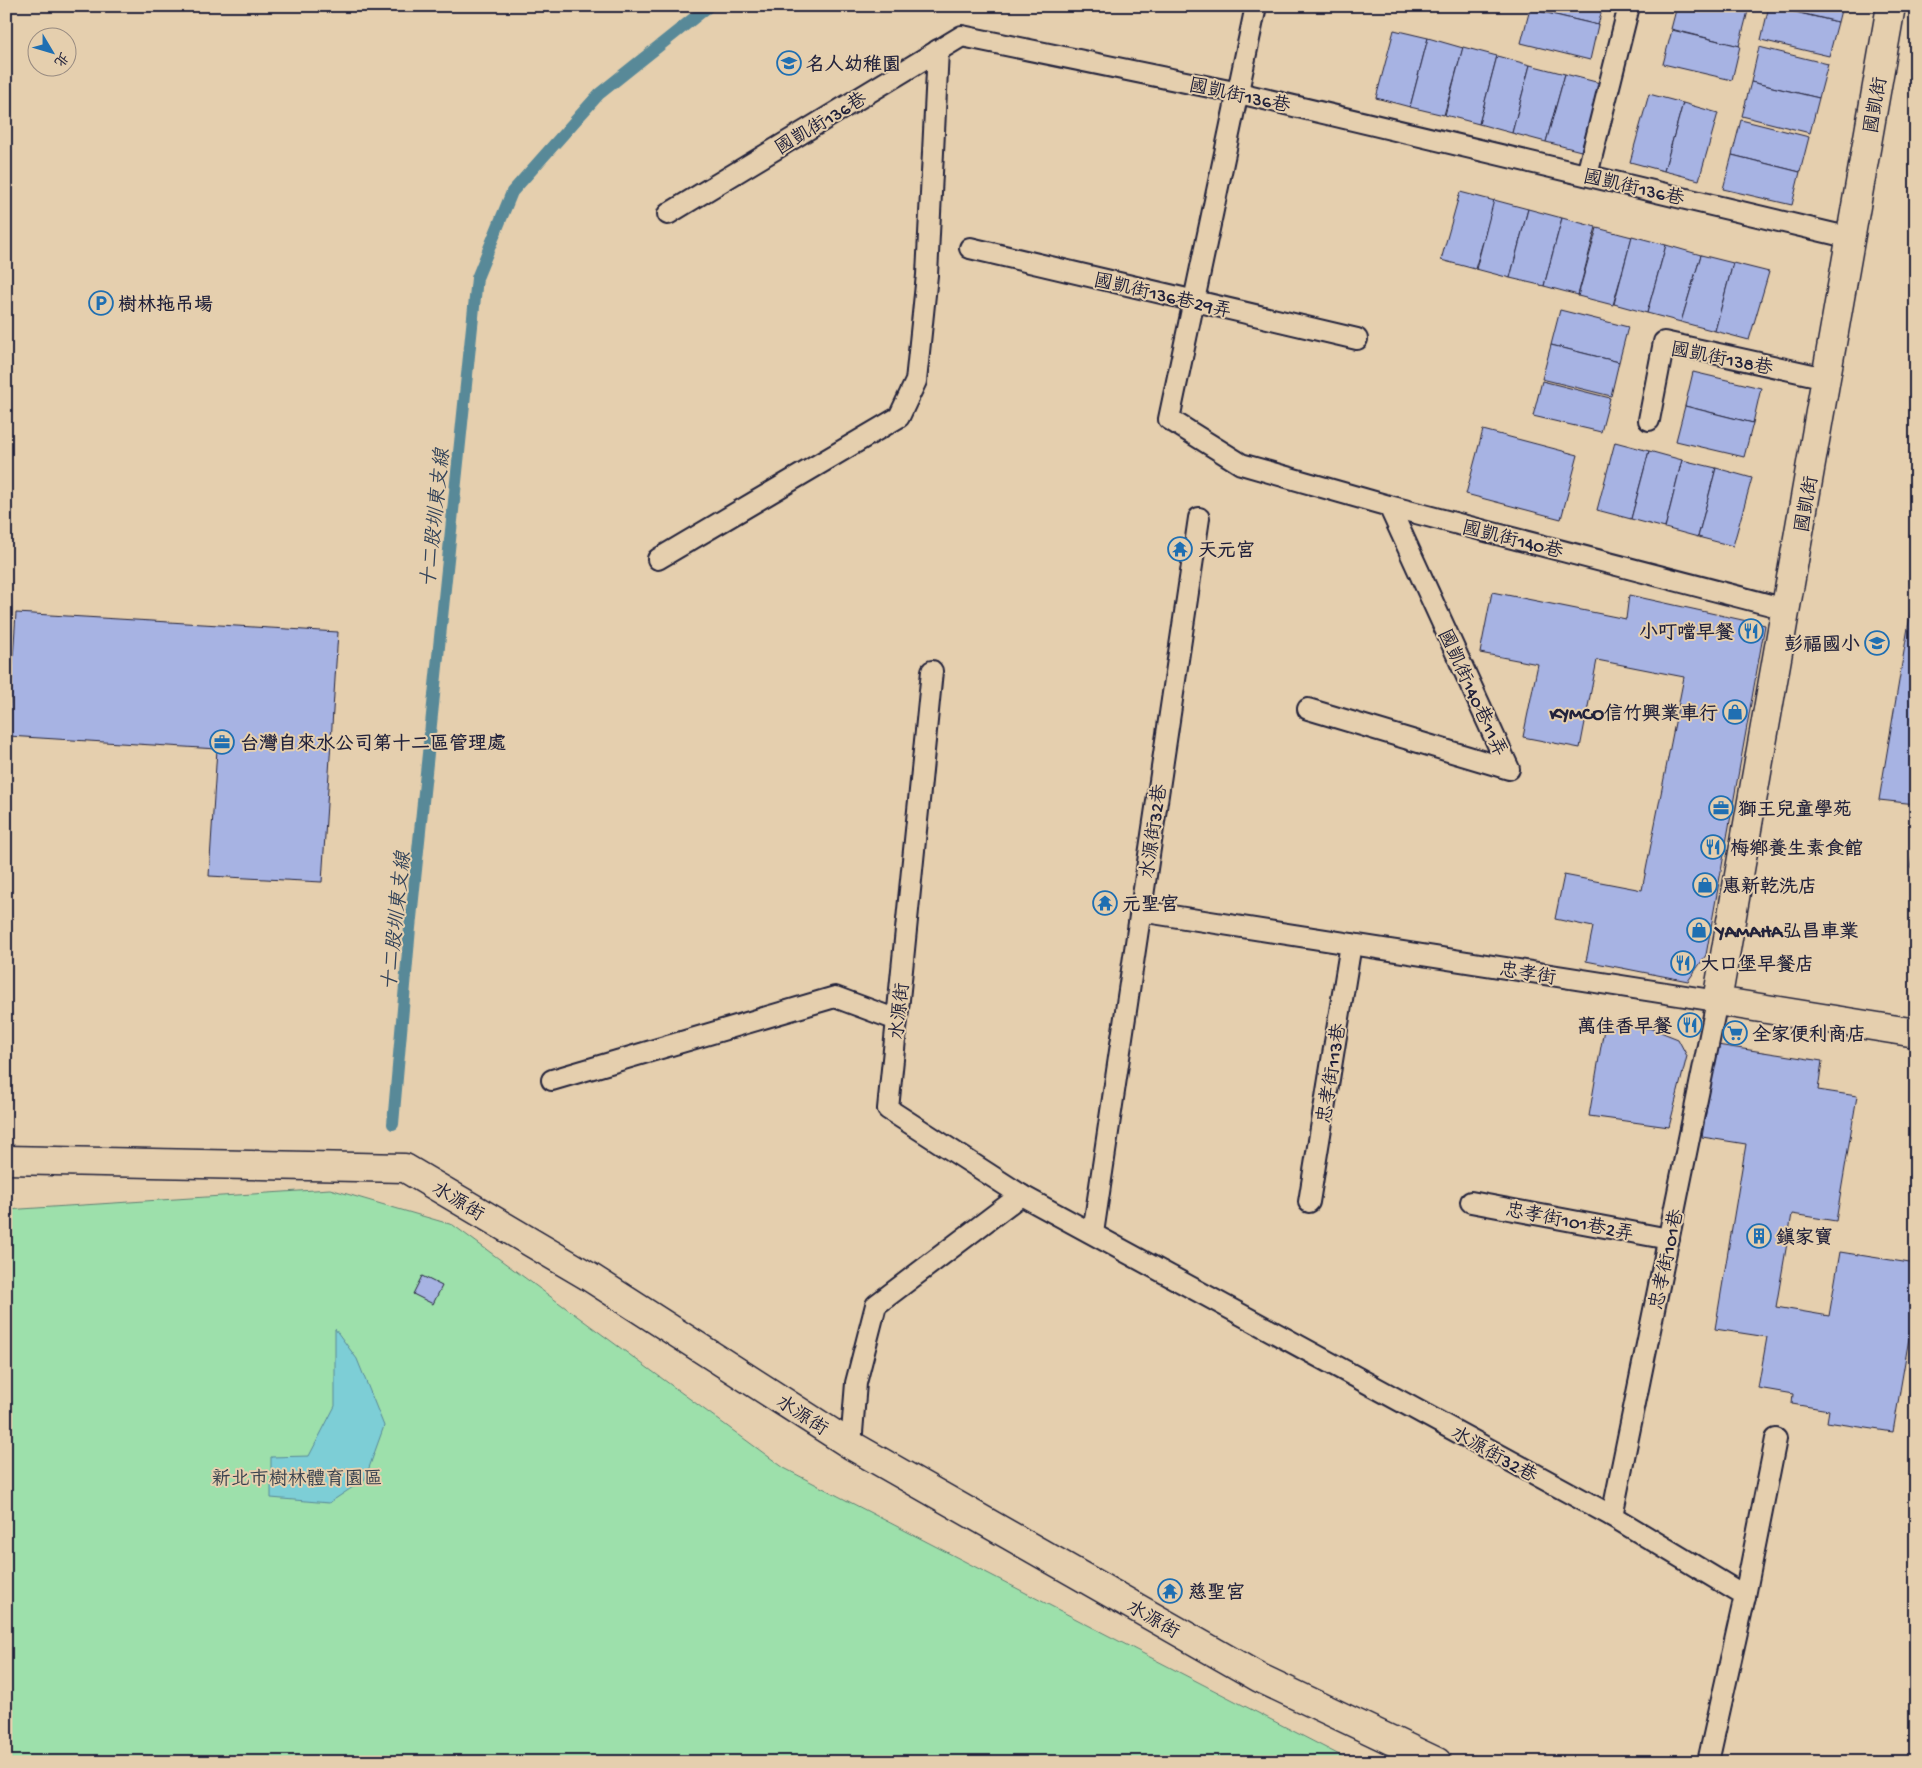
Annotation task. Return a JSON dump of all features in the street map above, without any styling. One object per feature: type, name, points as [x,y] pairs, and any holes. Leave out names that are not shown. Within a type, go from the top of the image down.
[{"type":"street","name":"國凱街","points":[[1717,1001],[1891,6]]},
{"type":"street","name":"忠孝街","points":[[1717,1001],[1916,1033]]},
{"type":"street","name":"水源街","points":[[6,1160],[405,1168],[588,1276],[851,1445],[1260,1678],[1437,1762]]},
{"type":"lane","points":[[1195,301],[1256,6]]},
{"type":"lane","points":[[1587,175],[1629,6]]},
{"type":"lane","name":"國凱街136巷","points":[[668,214],[962,36],[1239,93],[1851,238]]},
{"type":"lane","points":[[658,559],[899,417],[916,381],[925,294],[938,50]]},
{"type":"lane","name":"國凱街136巷29弄","points":[[970,248],[1357,339]]},
{"type":"lane","name":"國凱街140巷","points":[[1195,301],[1169,419],[1241,464],[1389,506],[1786,609]]},
{"type":"lane","name":"國凱街138巷","points":[[1649,420],[1664,342],[1826,378]]},
{"type":"lane","name":"國凱街140巷11弄","points":[[1308,709],[1509,769],[1389,506]]},
{"type":"lane","name":"水源街32巷","points":[[1093,1233],[1199,518]]},
{"type":"lane","name":"水源街","points":[[851,1445],[856,1383],[876,1306],[1021,1195],[888,1109],[932,670]]},
{"type":"lane","name":"忠孝街","points":[[1140,911],[1717,1001]]},
{"type":"lane","name":"忠孝街113巷","points":[[1309,1202],[1351,944]]},
{"type":"lane","points":[[552,1080],[835,997],[897,1020]]},
{"type":"lane","name":"忠孝街101巷","points":[[1612,1516],[1717,1001]]},
{"type":"lane","name":"水源街32巷","points":[[1021,1195],[1612,1516],[1745,1596]]},
{"type":"lane","name":"忠孝街101巷2弄","points":[[1471,1202],[1669,1239]]},
{"type":"lane","points":[[1708,1762],[1745,1596],[1776,1438]]},
{"type":"green space","name":"新北市樹林體育園區","points":[[330,1189],[453,1225],[784,1468],[1353,1762],[6,1762],[6,1210]]},
{"type":"water","points":[[335,1329],[357,1359],[384,1426],[365,1479],[329,1503],[271,1498],[271,1457],[309,1456],[335,1406]]},
{"type":"building","points":[[1531,6],[1603,6],[1598,25],[1530,9]]},
{"type":"building","points":[[1677,6],[1727,6],[1748,11],[1739,46],[1671,29]]},
{"type":"building","points":[[1769,6],[1838,22],[1829,56],[1761,40]]},
{"type":"building","points":[[1772,6],[1842,6],[1838,22]]},
{"type":"building","points":[[1530,9],[1598,25],[1590,60],[1521,43]]},
{"type":"building","points":[[1394,30],[1428,38],[1410,107],[1376,98]]},
{"type":"building","points":[[1672,30],[1740,46],[1732,80],[1663,64]]},
{"type":"building","points":[[1428,38],[1463,48],[1444,115],[1410,107]]},
{"type":"building","points":[[1463,47],[1497,56],[1479,124],[1445,115]]},
{"type":"building","points":[[1759,47],[1828,64],[1819,98],[1751,82]]},
{"type":"building","points":[[1497,56],[1530,65],[1512,133],[1479,124]]},
{"type":"building","points":[[1530,65],[1565,74],[1546,142],[1512,133]]},
{"type":"building","points":[[1565,74],[1600,83],[1581,151],[1546,142]]},
{"type":"building","points":[[1751,82],[1819,98],[1810,133],[1742,116]]},
{"type":"building","points":[[1649,94],[1683,103],[1664,171],[1630,162]]},
{"type":"building","points":[[1683,103],[1718,113],[1699,180],[1664,171]]},
{"type":"building","points":[[1741,120],[1809,137],[1800,172],[1732,155]]},
{"type":"building","points":[[1732,155],[1800,172],[1792,205],[1723,189]]},
{"type":"building","points":[[1460,192],[1495,201],[1475,269],[1441,260]]},
{"type":"building","points":[[1494,200],[1528,209],[1510,278],[1476,269]]},
{"type":"building","points":[[1528,209],[1562,218],[1544,286],[1510,278]]},
{"type":"building","points":[[1562,218],[1596,227],[1578,295],[1544,286]]},
{"type":"building","points":[[1597,228],[1632,237],[1613,305],[1578,296]]},
{"type":"building","points":[[1632,236],[1666,245],[1647,313],[1614,304]]},
{"type":"building","points":[[1666,245],[1701,255],[1681,322],[1647,313]]},
{"type":"building","points":[[1701,255],[1733,263],[1715,331],[1681,322]]},
{"type":"building","points":[[1733,263],[1769,272],[1749,340],[1715,331]]},
{"type":"building","points":[[1560,310],[1628,327],[1619,362],[1551,345]]},
{"type":"building","points":[[1551,345],[1619,362],[1611,396],[1542,379]]},
{"type":"building","points":[[1693,372],[1761,388],[1753,423],[1685,406]]},
{"type":"building","points":[[1542,381],[1610,398],[1601,432],[1533,416]]},
{"type":"building","points":[[1685,406],[1753,423],[1744,457],[1676,441]]},
{"type":"building","points":[[1483,430],[1578,455],[1561,519],[1466,494]]},
{"type":"building","points":[[1615,442],[1649,451],[1631,519],[1597,510]]},
{"type":"building","points":[[1649,451],[1682,460],[1665,528],[1631,519]]},
{"type":"building","points":[[1682,460],[1716,468],[1698,537],[1665,528]]},
{"type":"building","points":[[1716,468],[1752,478],[1733,546],[1698,537]]},
{"type":"building","points":[[1916,580],[1916,804],[1879,800]]},
{"type":"building","points":[[1492,592],[1626,619],[1629,595],[1765,625],[1706,955],[1688,981],[1586,961],[1593,927],[1555,919],[1564,875],[1642,890],[1684,677],[1597,660],[1580,748],[1523,737],[1538,664],[1480,653]]},
{"type":"building","name":"台灣自來水公司第十二區管理處","points":[[16,613],[338,632],[322,882],[209,876],[217,749],[8,736]]},
{"type":"building","points":[[1916,836],[1916,869],[1910,868]]},
{"type":"building","points":[[1605,1023],[1653,1029],[1678,1039],[1687,1056],[1669,1127],[1589,1116]]},
{"type":"building","name":"鎮家寶","points":[[1717,1045],[1822,1061],[1818,1090],[1857,1096],[1836,1221],[1792,1214],[1776,1307],[1829,1316],[1840,1252],[1916,1264],[1916,1297],[1893,1432],[1827,1422],[1829,1410],[1792,1404],[1793,1394],[1758,1388],[1767,1337],[1715,1329],[1746,1144],[1702,1137]]},
{"type":"building","points":[[422,1276],[442,1286],[433,1304],[413,1294]]},
{"type":"waterway","name":"十二股圳東支線","points":[[393,1124],[410,928],[477,278],[512,192],[599,94],[709,6]]},
{"type":"place","name":"名人幼稚園","points":[[789,63]]},
{"type":"place","name":"樹林拖吊場","points":[[101,303]]},
{"type":"place","name":"天元宮","points":[[1180,549]]},
{"type":"place","name":"小叮噹早餐","points":[[1751,631]]},
{"type":"place","name":"彭福國小","points":[[1877,643]]},
{"type":"place","name":"KYMCO信竹興業車行","points":[[1735,712]]},
{"type":"place","name":"台灣自來水公司第十二區管理處","points":[[222,742]]},
{"type":"place","name":"獅王兒童學苑","points":[[1721,808]]},
{"type":"place","name":"梅鄉養生素食館","points":[[1713,847]]},
{"type":"place","name":"惠新乾洗店","points":[[1705,885]]},
{"type":"place","name":"元聖宮","points":[[1105,903]]},
{"type":"place","name":"YAMAHA弘昌車業","points":[[1699,930]]},
{"type":"place","name":"大口堡早餐店","points":[[1683,963]]},
{"type":"place","name":"萬佳香早餐","points":[[1690,1025]]},
{"type":"place","name":"全家便利商店","points":[[1735,1033]]},
{"type":"place","name":"鎮家寶","points":[[1759,1236]]},
{"type":"place","name":"慈聖宮","points":[[1170,1591]]}]
